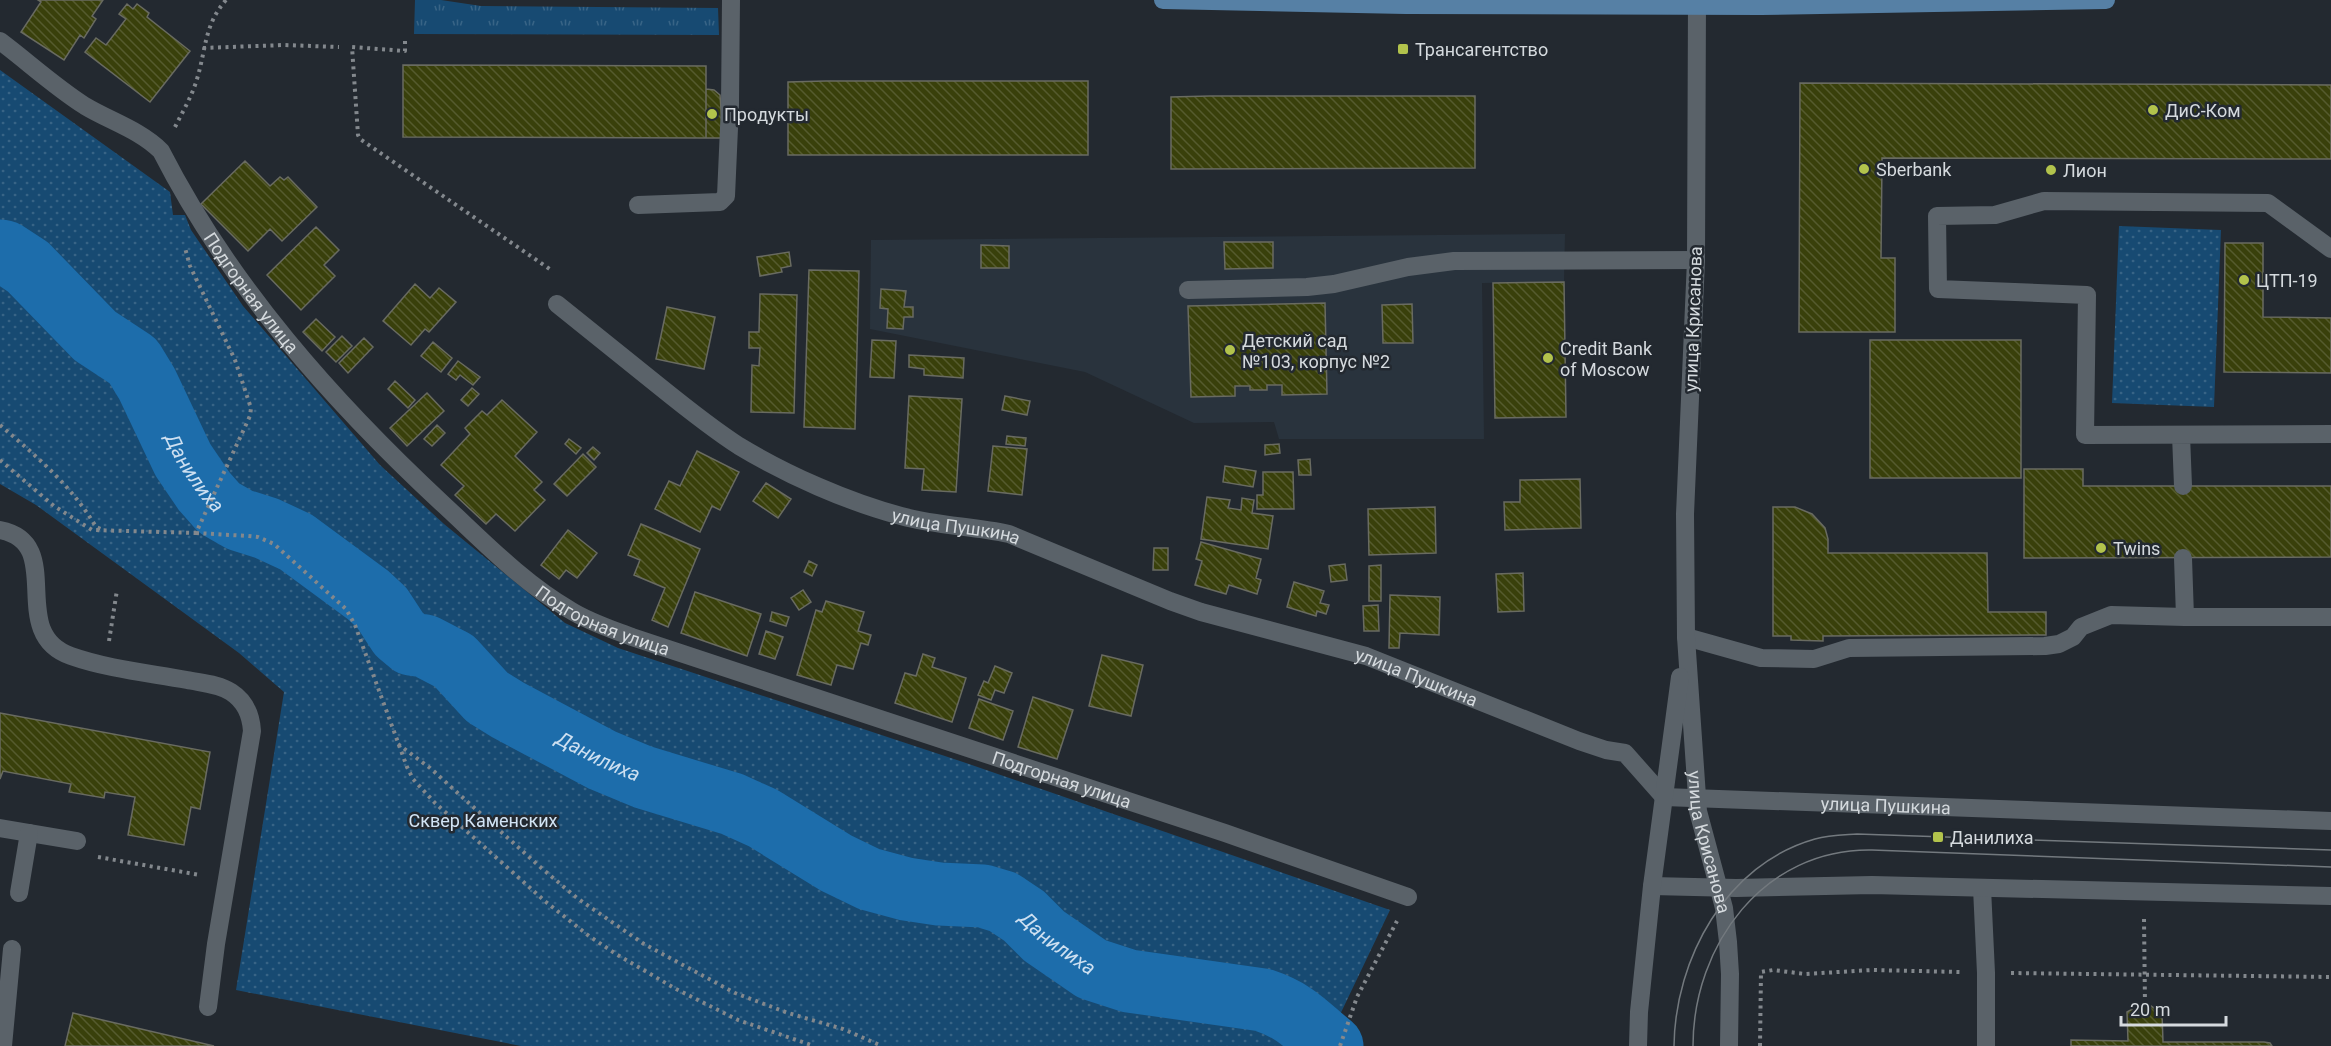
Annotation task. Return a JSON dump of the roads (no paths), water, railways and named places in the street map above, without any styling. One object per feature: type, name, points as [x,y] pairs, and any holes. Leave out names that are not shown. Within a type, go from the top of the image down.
[{"type":"main road","points":[[1163,0],[1697,2],[1761,6],[2106,0]]},
{"type":"street","points":[[638,205],[714,203],[724,200],[726,196],[731,0]]},
{"type":"street","name":"улица Крисанова","points":[[1697,2],[1696,260],[1685,514],[1686,637],[1698,811],[1724,908],[1730,974],[1729,1046]]},
{"type":"street","name":"Подгорная улица","points":[[0,40],[65,92],[152,142],[161,151],[216,247],[251,295],[338,400],[404,468],[477,535],[523,576],[569,610],[599,625],[632,637],[1225,833],[1408,897]]},
{"type":"street","points":[[2331,249],[2268,203],[2044,201],[1995,216],[1937,216],[1938,289],[2087,296],[2085,435],[2331,434]]},
{"type":"street","points":[[1188,290],[1325,285],[1357,280],[1408,267],[1454,261],[1696,260]]},
{"type":"street","name":"улица Пушкина","points":[[556,304],[723,435],[813,484],[901,516],[1009,534],[1180,605],[1366,656],[1579,741],[1606,750],[1625,753],[1664,796],[2331,821]]},
{"type":"street","points":[[2181,435],[2183,486]]},
{"type":"street","points":[[0,530],[19,536],[34,555],[40,625],[55,647],[70,656],[222,687],[240,699],[249,714],[252,730],[216,944],[208,1007]]},
{"type":"street","points":[[2183,558],[2185,617]]},
{"type":"street","points":[[1686,637],[1761,658],[1814,659],[1849,648],[2059,644],[2073,637],[2081,627],[2111,615],[2331,617]]},
{"type":"street","name":"улица Крисанова","points":[[1638,1046],[1639,1012],[1652,886],[1686,637]]},
{"type":"street","points":[[0,828],[77,841]]},
{"type":"street","points":[[20,893],[29,833]]},
{"type":"street","points":[[1652,886],[1719,888],[1872,885],[2331,896]]},
{"type":"street","points":[[1982,888],[1986,973],[1986,1046]]},
{"type":"street","points":[[3,1046],[12,949]]},
{"type":"waterway","name":"Данилиха","points":[[0,251],[28,267],[95,336],[133,361],[147,384],[183,460],[219,508],[240,520],[266,528],[296,542],[368,595],[382,608],[399,634],[411,644],[425,646],[454,661],[487,697],[508,710],[602,760],[643,777],[732,804],[763,818],[836,863],[869,879],[906,889],[939,894],[983,896],[1003,902],[1024,916],[1044,936],[1092,969],[1129,981],[1263,1000],[1292,1014],[1332,1046]]},
{"type":"tram line","points":[[1674,1046],[1677,1013],[1684,980],[1696,949],[1712,919],[1732,893],[1756,870],[1783,852],[1815,839],[1857,834],[2331,850]]},
{"type":"tram line","points":[[1693,1046],[1696,1008],[1706,972],[1721,939],[1742,909],[1768,885],[1798,866],[1833,854],[1872,850],[2331,867]]},
{"type":"place","name":"Трансагентство","points":[[1403,49]]},
{"type":"place","name":"ДиС-Ком","points":[[2153,110]]},
{"type":"place","name":"Прoдукты","points":[[712,114]]},
{"type":"place","name":"Sberbank","points":[[1864,169]]},
{"type":"place","name":"Лион","points":[[2051,170]]},
{"type":"place","name":"ЦТП-19","points":[[2244,280]]},
{"type":"place","name":"Детский сад №103, корпус №2","points":[[1230,350]]},
{"type":"place","name":"Credit Bank of Moscow","points":[[1548,358]]},
{"type":"place","name":"Twins","points":[[2101,548]]},
{"type":"place","name":"Данилиха","points":[[1938,837]]},
{"type":"park label","name":"Сквер Каменских","points":[[483,820]]}]
